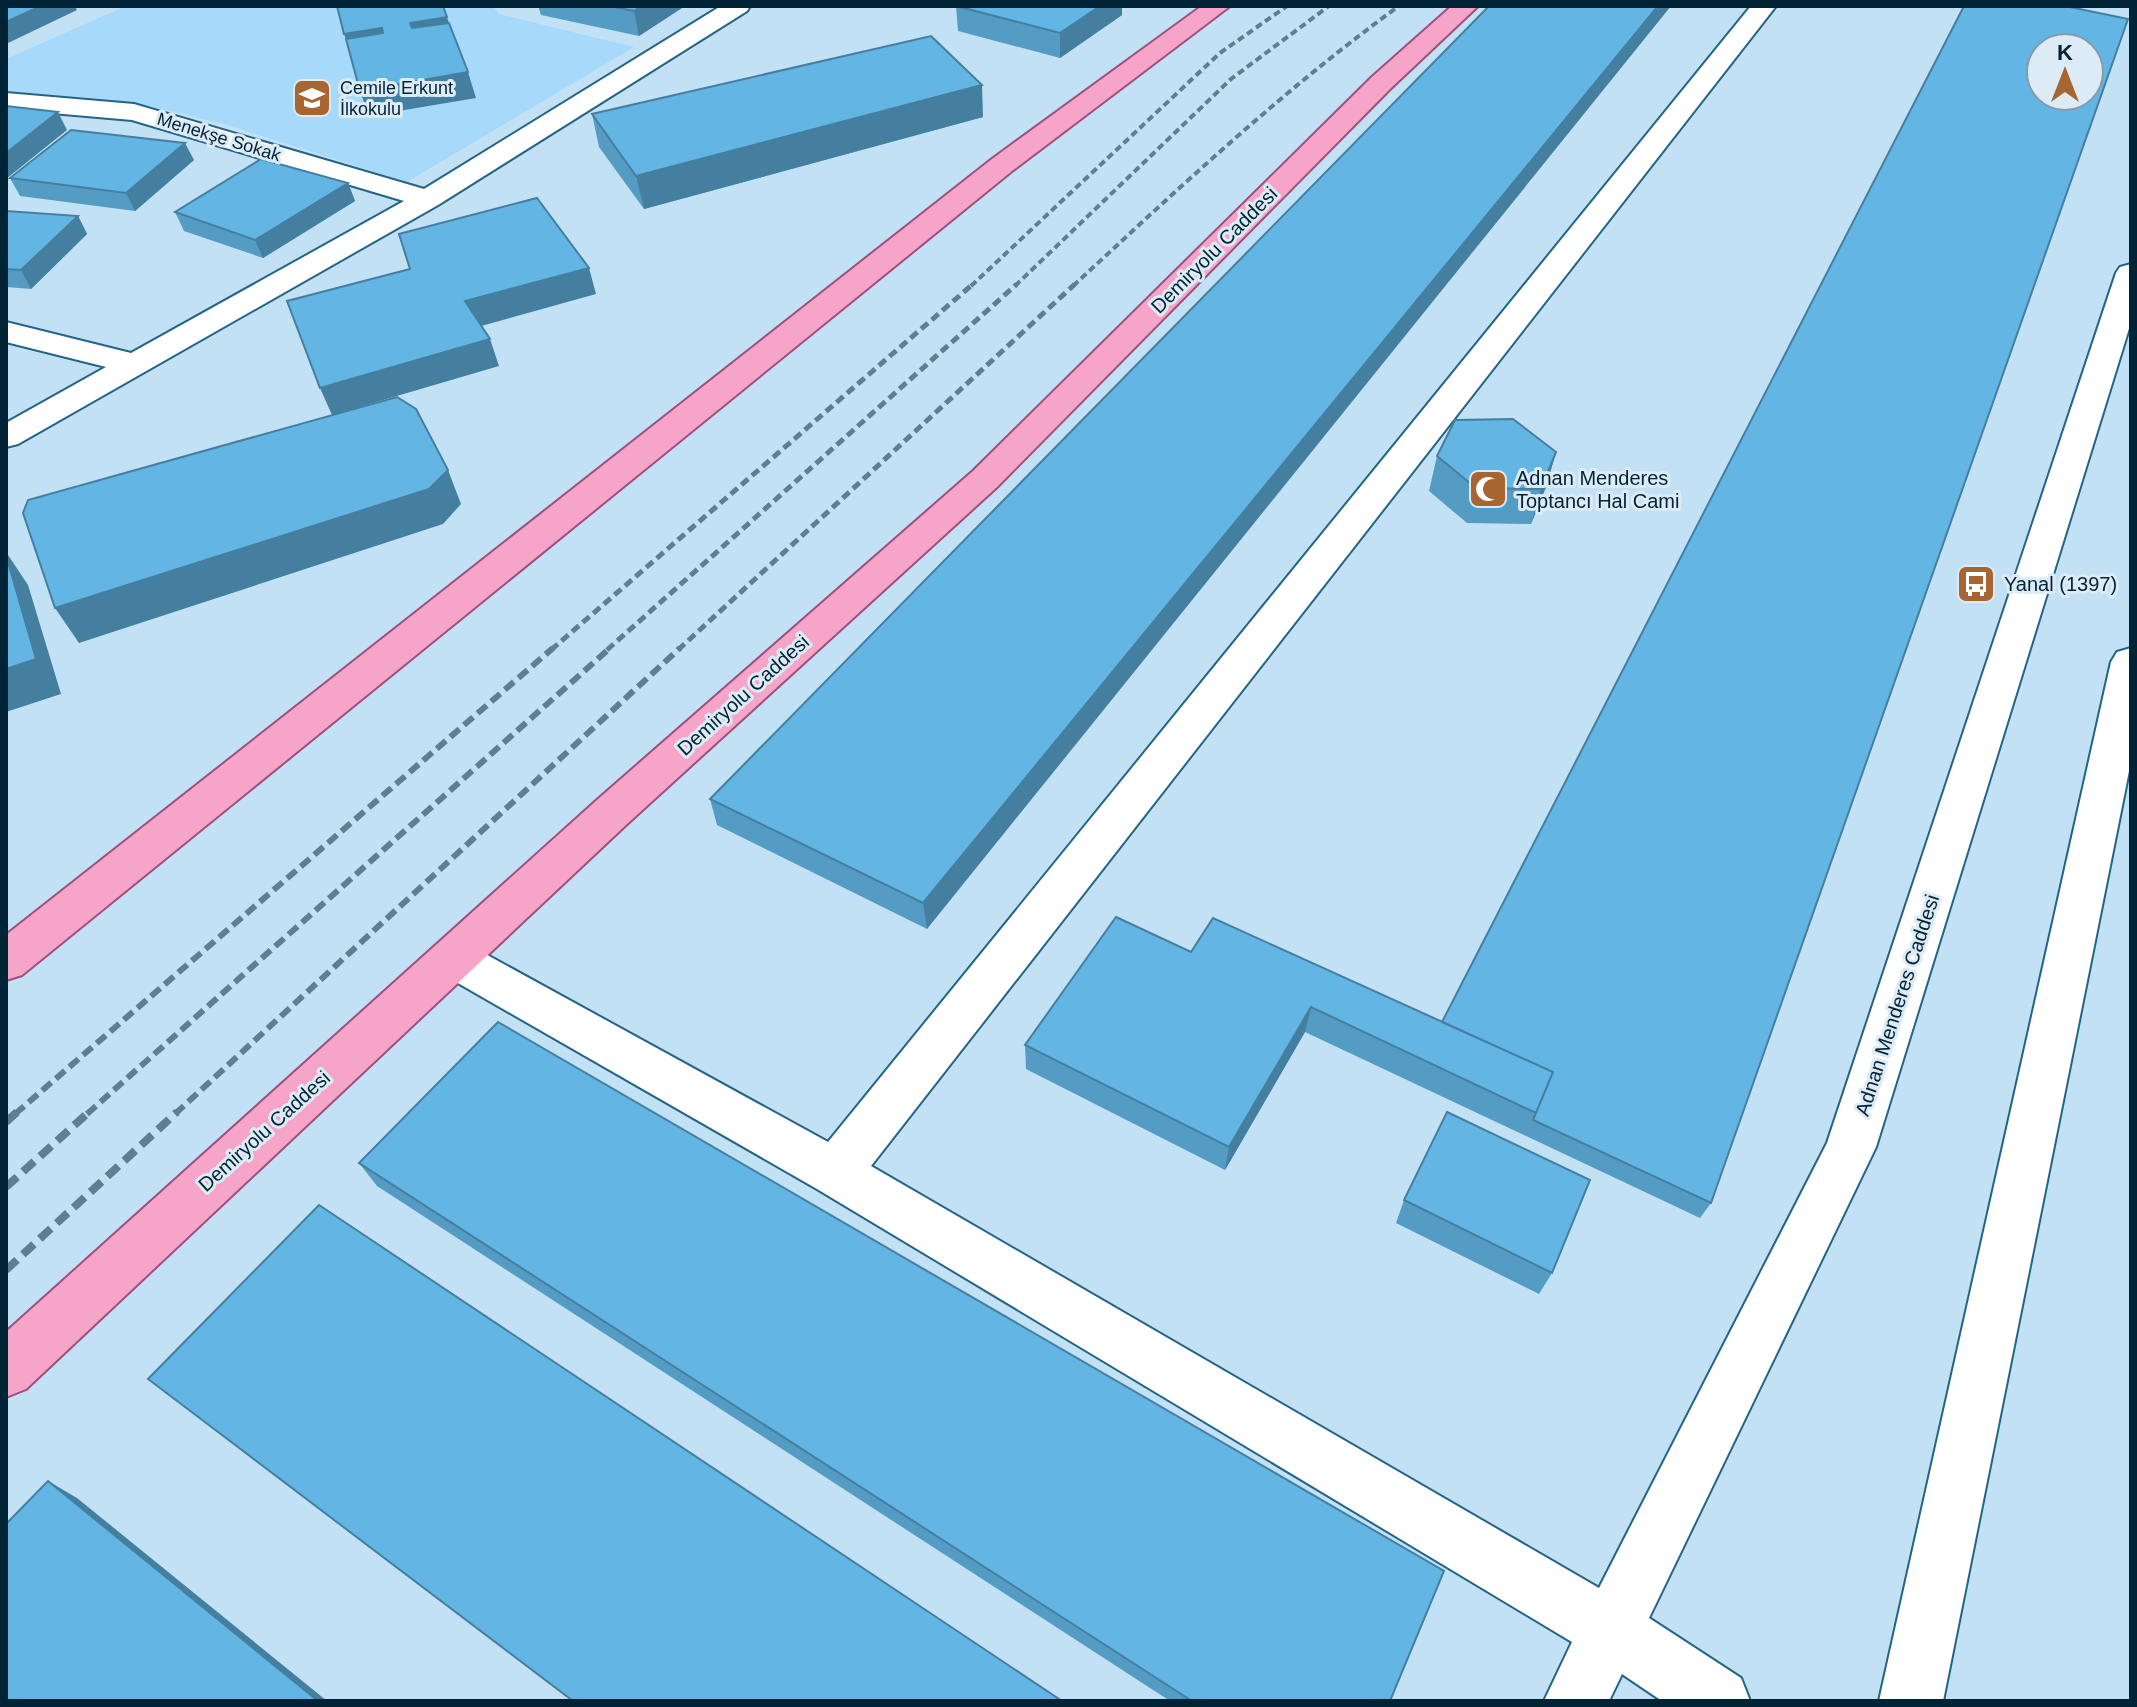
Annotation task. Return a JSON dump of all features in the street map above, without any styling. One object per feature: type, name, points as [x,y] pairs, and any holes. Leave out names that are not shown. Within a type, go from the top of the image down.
[{"type":"main road","points":[[6,961],[1002,165],[1218,6]]},
{"type":"main road","name":"Demiryolu Caddesi","points":[[6,1369],[453,958],[985,479],[1381,83],[1466,6]]},
{"type":"street","points":[[6,437],[428,199],[738,6]]},
{"type":"street","points":[[835,1172],[1764,6]]},
{"type":"street","name":"Menekşe Sokak","points":[[6,101],[134,112],[428,199]]},
{"type":"street","name":"Adnan Menderes Caddesi","points":[[1576,1701],[1851,1147],[2131,273]]},
{"type":"street","points":[[6,332],[134,364]]},
{"type":"street","points":[[1911,1701],[2131,662]]},
{"type":"street","points":[[453,958],[835,1172],[1613,1631],[1718,1701]]},
{"type":"shaded area","name":"Cemile Erkunt İlkokulu","points":[[126,6],[493,6],[499,14],[634,47],[407,182],[227,125],[145,105],[6,91],[6,59]]},
{"type":"building","points":[[6,6],[41,6],[6,22]]},
{"type":"building","points":[[337,6],[443,6],[447,17],[410,23],[412,28],[449,23],[468,72],[360,91],[346,39],[383,33],[382,28],[344,34]]},
{"type":"building","points":[[609,6],[642,6],[634,11]]},
{"type":"building","points":[[956,6],[1100,6],[1060,33]]},
{"type":"building","points":[[1489,6],[1658,6],[923,903],[710,799]]},
{"type":"building","points":[[1964,6],[2065,6],[2128,19],[2105,84],[2105,32],[2025,32],[2025,112],[2095,112],[1711,1203],[1533,1120],[1553,1072],[1442,1022]]},
{"type":"building","points":[[931,36],[982,85],[636,176],[592,114]]},
{"type":"building","points":[[6,106],[58,112],[6,153]]},
{"type":"building","points":[[71,130],[185,143],[126,193],[10,178]]},
{"type":"building","points":[[261,159],[348,183],[255,240],[175,212]]},
{"type":"building","points":[[537,198],[589,268],[465,301],[490,339],[320,388],[287,301],[410,269],[399,234]]},
{"type":"building","points":[[6,211],[78,216],[21,270],[6,269]]},
{"type":"building","points":[[397,397],[416,409],[448,470],[429,489],[55,608],[23,513],[28,500]]},
{"type":"building","points":[[1513,419],[1556,452],[1541,489],[1476,488],[1437,456],[1455,420]]},
{"type":"building","points":[[6,555],[36,659],[6,669]]},
{"type":"building","points":[[1116,917],[1191,952],[1213,918],[1553,1072],[1536,1113],[1311,1007],[1229,1147],[1025,1045]]},
{"type":"building","points":[[498,1022],[1444,1571],[1390,1701],[1192,1701],[359,1163]]},
{"type":"building","points":[[1447,1112],[1590,1180],[1552,1273],[1404,1200]]},
{"type":"building","points":[[319,1205],[1062,1701],[573,1701],[148,1379]]},
{"type":"building","points":[[48,1481],[318,1701],[6,1701],[6,1524]]},
{"type":"railway","points":[[971,286],[1220,53],[1287,6]]},
{"type":"railway","points":[[1015,286],[1231,79],[1329,6]]},
{"type":"railway","points":[[1073,286],[1273,106],[1399,6]]},
{"type":"railway","points":[[551,650],[973,284]]},
{"type":"railway","points":[[607,650],[1017,284]]},
{"type":"railway","points":[[678,650],[1075,284]]},
{"type":"railway","points":[[15,1114],[553,648]]},
{"type":"railway","points":[[87,1114],[610,648]]},
{"type":"railway","points":[[175,1114],[680,648]]},
{"type":"railway","points":[[6,1122],[17,1112]]},
{"type":"railway","points":[[6,1187],[89,1112]]},
{"type":"railway","points":[[6,1270],[177,1112]]},
{"type":"place","name":"Cemile Erkunt İlkokulu","points":[[312,98]]},
{"type":"place","name":"Adnan Menderes Toptancı Hal Cami","points":[[1488,489]]},
{"type":"place","name":"Yanal (1397)","points":[[1976,584]]}]
